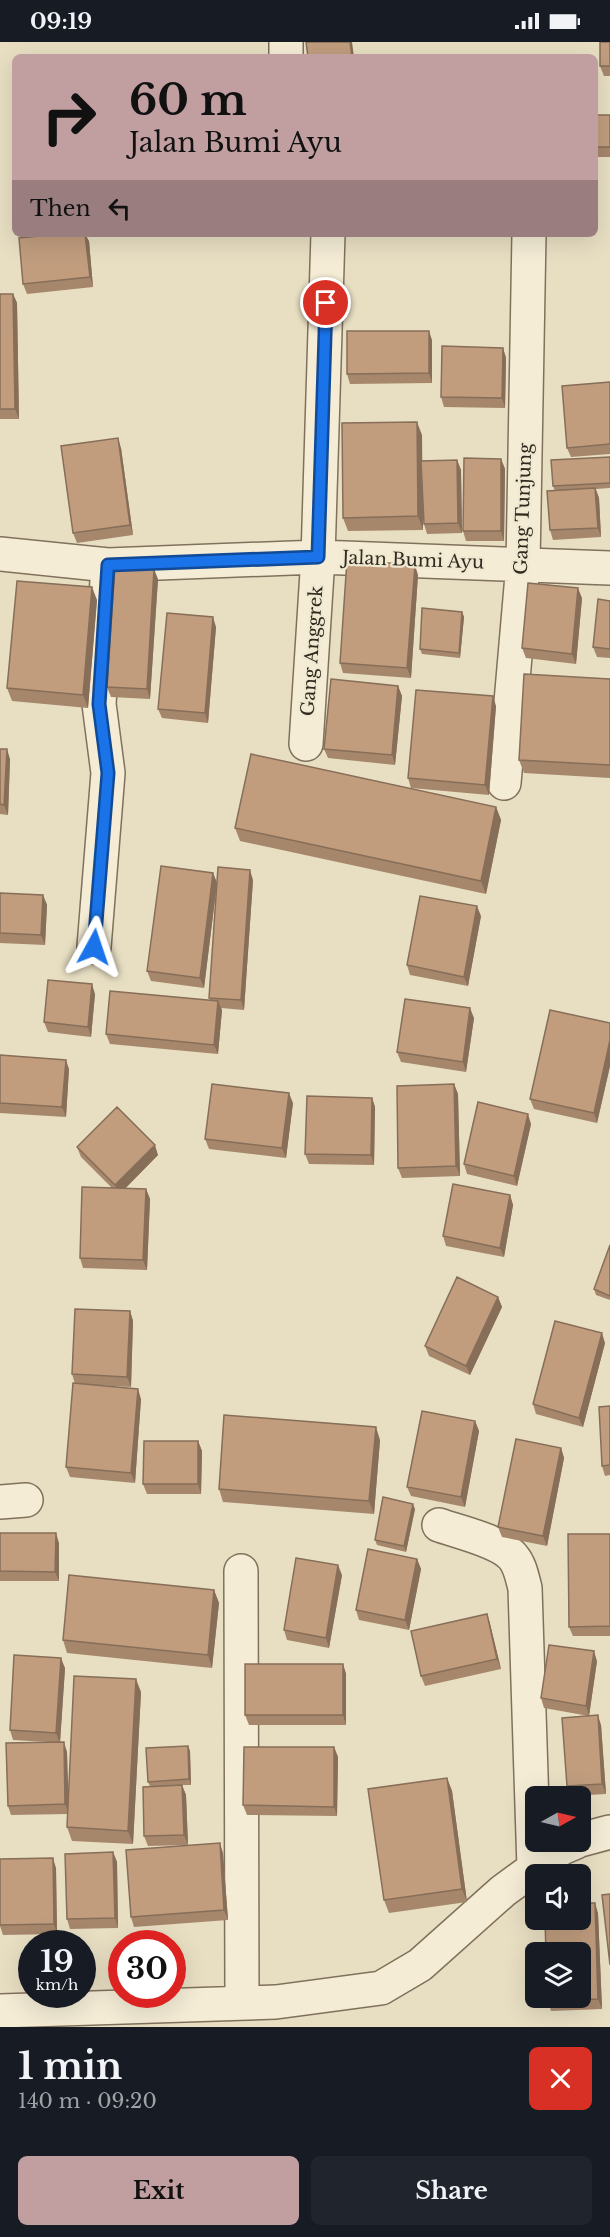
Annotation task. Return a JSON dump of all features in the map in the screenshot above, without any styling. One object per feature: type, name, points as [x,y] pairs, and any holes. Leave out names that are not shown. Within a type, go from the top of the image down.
[{"type":"street","name":"Gang Anggrek","points":[[306,744],[318,557],[328,237]]},
{"type":"street","name":"Gang Tunjung","points":[[504,783],[523,564],[529,237]]},
{"type":"street","name":"Jalan Bumi Ayu","points":[[0,554],[108,565],[318,557],[610,568]]},
{"type":"street","points":[[94,947],[108,773],[99,704],[108,565]]},
{"type":"street","points":[[439,1525],[499,1546],[513,1556],[525,1588],[534,1864]]},
{"type":"street","points":[[240,1571],[242,2003]]},
{"type":"street","points":[[591,1837],[610,1832]]},
{"type":"street","points":[[540,1864],[556,1852]]},
{"type":"street","points":[[0,2011],[242,2003],[276,2015],[381,1988],[420,1965],[503,1891],[525,1875]]},
{"type":"building","points":[[306,42],[350,42],[352,54],[308,54]]},
{"type":"building","points":[[600,42],[610,42],[610,66],[600,66]]},
{"type":"building","points":[[598,115],[610,115],[610,147],[598,147]]},
{"type":"building","points":[[85,237],[90,277],[23,284],[19,238]]},
{"type":"building","points":[[0,294],[13,294],[15,409],[0,409]]},
{"type":"building","points":[[347,331],[429,331],[429,373],[347,374]]},
{"type":"building","points":[[442,346],[503,348],[502,398],[441,397]]},
{"type":"building","points":[[610,382],[610,444],[567,448],[562,386]]},
{"type":"building","points":[[417,422],[418,516],[343,518],[342,423]]},
{"type":"building","points":[[118,438],[130,525],[73,533],[61,446]]},
{"type":"building","points":[[610,457],[610,483],[553,486],[551,460]]},
{"type":"building","points":[[464,458],[501,459],[501,531],[463,531]]},
{"type":"building","points":[[457,460],[458,523],[424,524],[421,461]]},
{"type":"building","points":[[595,488],[598,528],[550,530],[547,491]]},
{"type":"building","points":[[347,560],[415,565],[407,668],[340,663]]},
{"type":"building","points":[[115,566],[154,569],[147,689],[107,687]]},
{"type":"building","points":[[17,581],[92,587],[83,695],[7,688]]},
{"type":"building","points":[[528,583],[578,588],[572,654],[522,648]]},
{"type":"building","points":[[598,599],[610,601],[610,649],[593,647]]},
{"type":"building","points":[[422,608],[462,612],[459,653],[420,649]]},
{"type":"building","points":[[167,613],[213,617],[205,713],[158,709]]},
{"type":"building","points":[[524,674],[610,679],[610,765],[519,760]]},
{"type":"building","points":[[331,679],[398,686],[392,755],[324,749]]},
{"type":"building","points":[[416,690],[493,696],[485,785],[408,778]]},
{"type":"building","points":[[0,749],[7,749],[4,805],[0,804]]},
{"type":"building","points":[[251,754],[496,807],[481,881],[235,828]]},
{"type":"building","points":[[161,866],[213,873],[200,978],[147,971]]},
{"type":"building","points":[[218,867],[250,870],[241,1000],[209,998]]},
{"type":"building","points":[[0,893],[43,895],[41,935],[0,933]]},
{"type":"building","points":[[420,896],[477,906],[464,977],[407,965]]},
{"type":"building","points":[[48,980],[92,984],[88,1027],[44,1022]]},
{"type":"building","points":[[110,991],[218,1001],[214,1045],[106,1034]]},
{"type":"building","points":[[405,999],[470,1008],[463,1062],[397,1052]]},
{"type":"building","points":[[550,1010],[610,1023],[610,1040],[594,1113],[530,1099]]},
{"type":"building","points":[[0,1055],[66,1060],[62,1107],[0,1103]]},
{"type":"building","points":[[212,1084],[289,1093],[282,1148],[205,1139]]},
{"type":"building","points":[[454,1084],[456,1166],[398,1168],[397,1086]]},
{"type":"building","points":[[307,1096],[372,1098],[371,1155],[305,1154]]},
{"type":"building","points":[[478,1102],[528,1114],[514,1176],[464,1164]]},
{"type":"building","points":[[117,1107],[155,1145],[115,1185],[77,1147]]},
{"type":"building","points":[[453,1184],[510,1195],[500,1248],[443,1236]]},
{"type":"building","points":[[82,1187],[146,1189],[143,1260],[80,1258]]},
{"type":"building","points":[[610,1245],[610,1296],[594,1289]]},
{"type":"building","points":[[457,1277],[498,1297],[466,1366],[425,1346]]},
{"type":"building","points":[[75,1309],[130,1311],[127,1377],[72,1374]]},
{"type":"building","points":[[555,1321],[602,1333],[579,1418],[533,1404]]},
{"type":"building","points":[[73,1383],[138,1389],[131,1473],[66,1467]]},
{"type":"building","points":[[610,1406],[610,1465],[602,1466],[599,1407]]},
{"type":"building","points":[[422,1411],[475,1421],[461,1497],[407,1487]]},
{"type":"building","points":[[224,1415],[376,1427],[369,1501],[219,1489]]},
{"type":"building","points":[[516,1439],[561,1448],[543,1536],[498,1527]]},
{"type":"building","points":[[144,1441],[198,1441],[198,1484],[143,1484]]},
{"type":"building","points":[[383,1497],[413,1504],[404,1546],[375,1540]]},
{"type":"building","points":[[0,1533],[56,1533],[55,1572],[0,1571]]},
{"type":"building","points":[[568,1534],[610,1534],[610,1626],[569,1627]]},
{"type":"building","points":[[368,1549],[417,1559],[405,1620],[356,1610]]},
{"type":"building","points":[[296,1558],[338,1565],[326,1638],[284,1630]]},
{"type":"building","points":[[69,1575],[214,1590],[208,1655],[63,1640]]},
{"type":"building","points":[[487,1614],[497,1659],[421,1676],[411,1631]]},
{"type":"building","points":[[549,1645],[594,1651],[586,1706],[541,1698]]},
{"type":"building","points":[[14,1655],[61,1658],[56,1733],[10,1730]]},
{"type":"building","points":[[245,1664],[343,1664],[343,1715],[245,1715]]},
{"type":"building","points":[[74,1676],[136,1679],[128,1831],[67,1827]]},
{"type":"building","points":[[598,1715],[602,1784],[567,1786],[562,1718]]},
{"type":"building","points":[[64,1742],[65,1804],[8,1806],[6,1743]]},
{"type":"building","points":[[188,1746],[189,1779],[148,1782],[146,1748]]},
{"type":"building","points":[[244,1747],[334,1747],[334,1807],[243,1805]]},
{"type":"building","points":[[447,1778],[462,1889],[384,1900],[368,1789]]},
{"type":"building","points":[[182,1785],[184,1835],[144,1836],[143,1787]]},
{"type":"building","points":[[220,1843],[224,1910],[131,1917],[126,1850]]},
{"type":"building","points":[[113,1852],[115,1918],[67,1919],[65,1854]]},
{"type":"building","points":[[53,1858],[54,1924],[0,1925],[0,1859]]},
{"type":"building","points":[[610,1894],[610,1965],[602,1895]]},
{"type":"building","points":[[591,1903],[595,1903],[598,1999],[591,1999],[591,1942],[546,1942],[545,1930],[591,1930]]},
{"type":"route","points":[[94,947],[108,773],[99,704],[108,565],[318,557],[326,303]]}]
